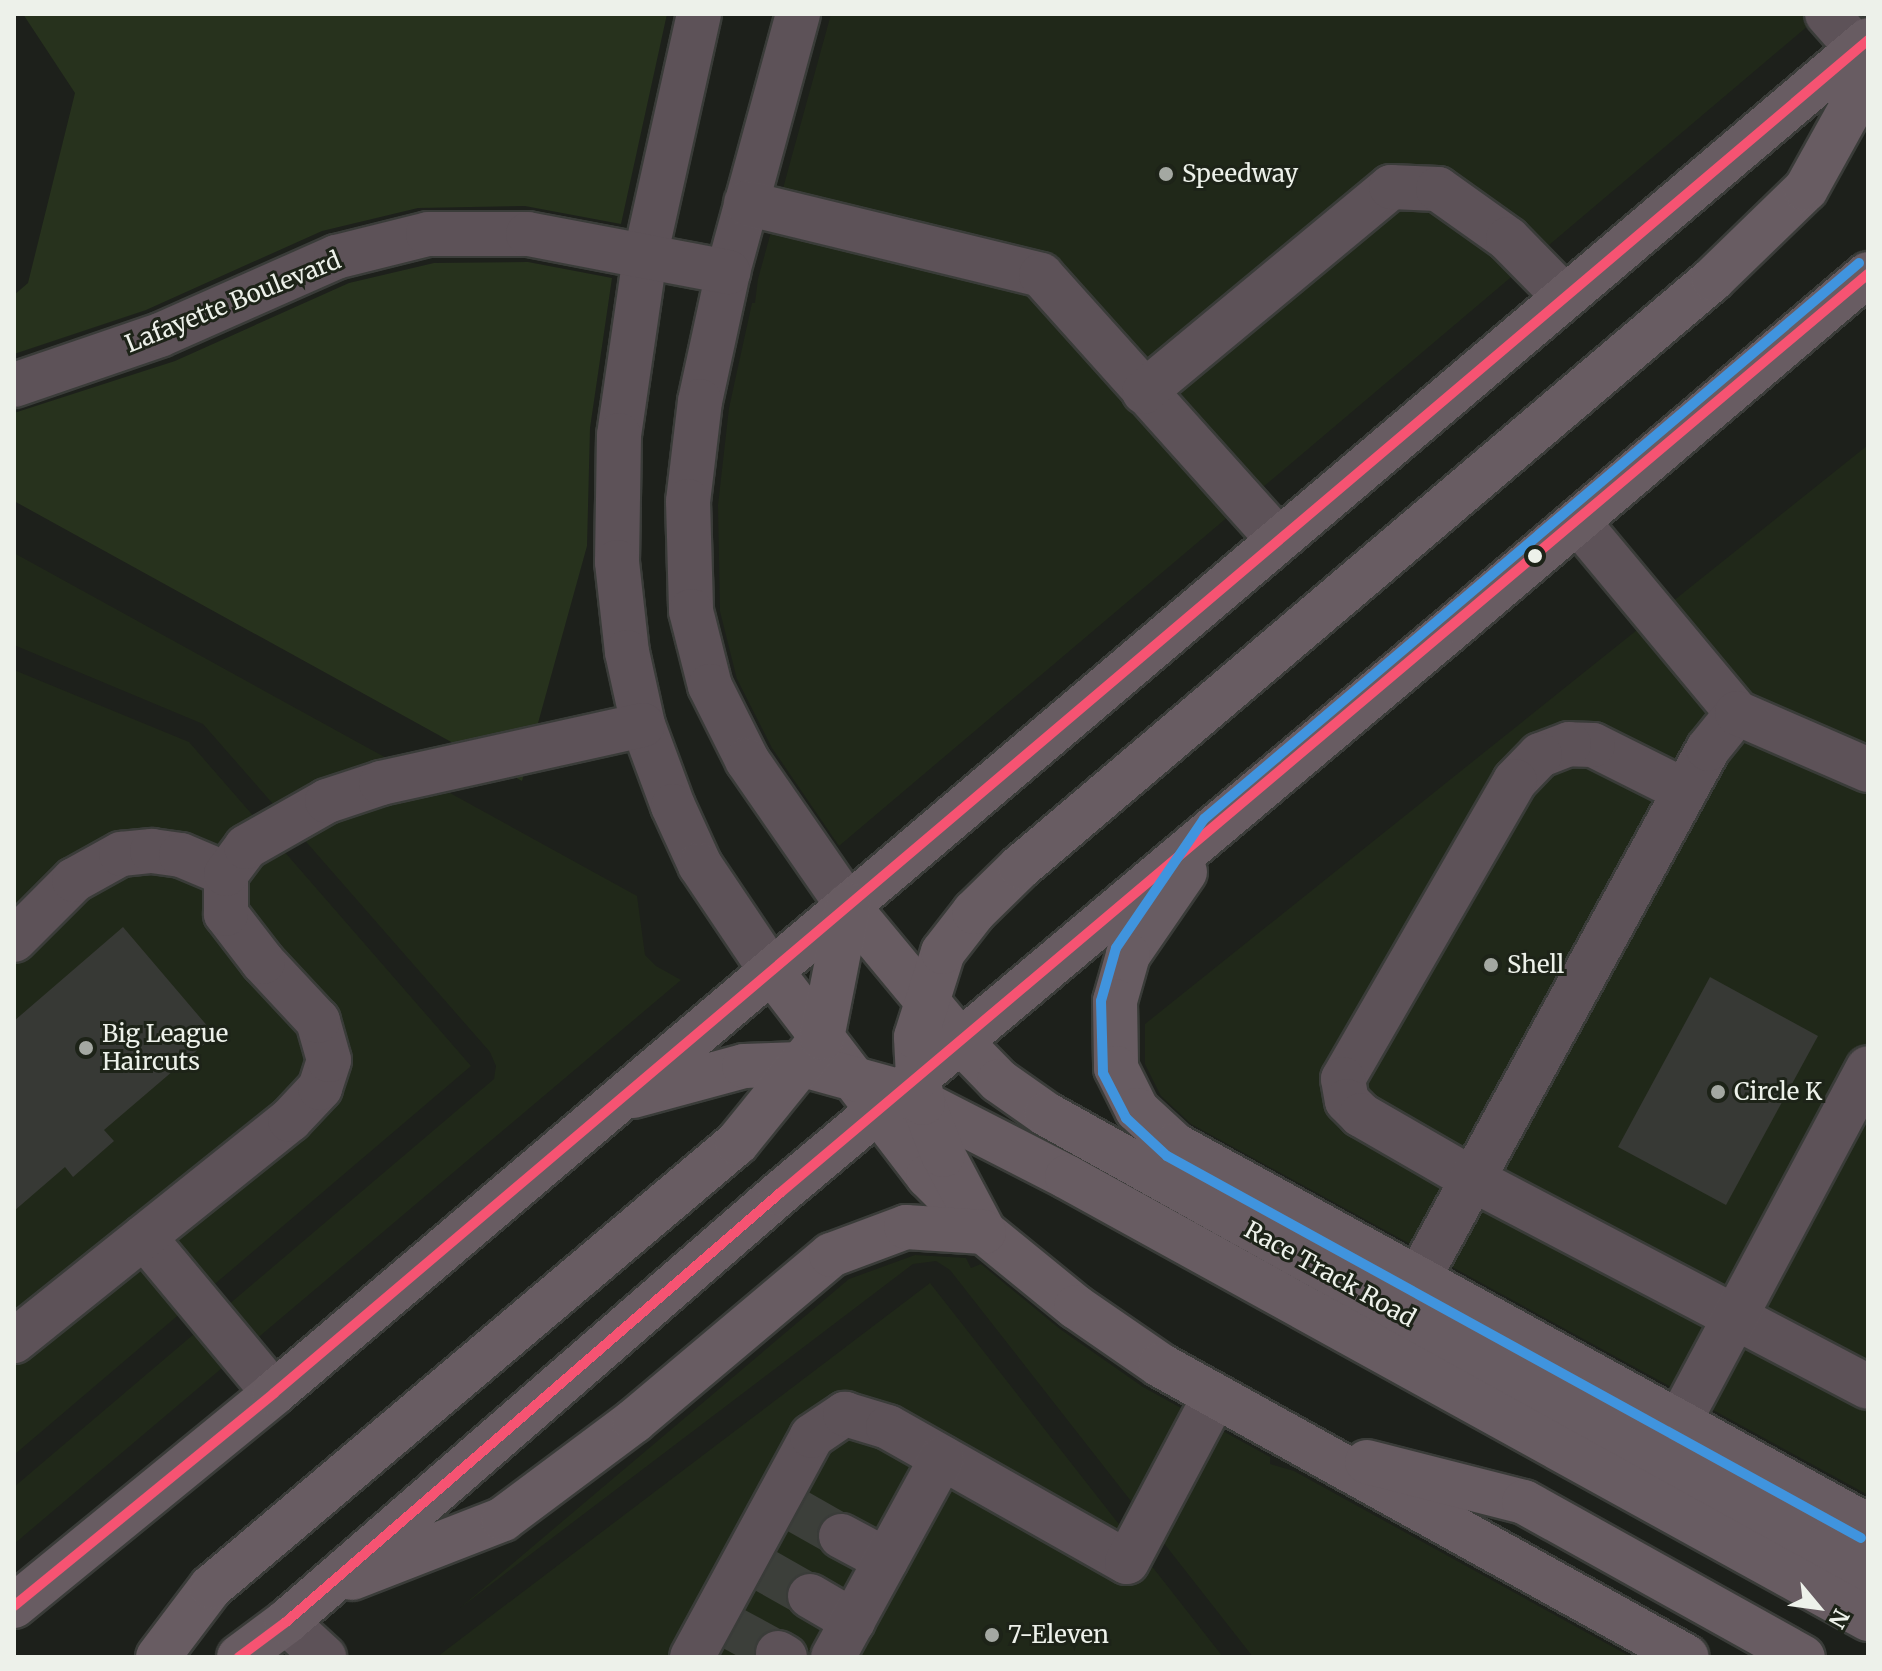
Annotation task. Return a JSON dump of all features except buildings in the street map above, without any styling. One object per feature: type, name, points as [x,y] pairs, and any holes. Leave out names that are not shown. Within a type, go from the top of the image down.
[{"type":"main road","points":[[14,1606],[274,1393],[1564,296],[1865,55]]},
{"type":"main road","points":[[1687,1657],[1160,1365],[1076,1307],[984,1232],[928,1176],[905,1096],[925,1000],[943,952],[974,912],[1020,867],[1713,279],[1806,189],[1865,55]]},
{"type":"main road","points":[[239,1657],[286,1622],[905,1096],[960,1041],[1868,274]]},
{"type":"main road","points":[[1214,829],[1128,955],[1115,1001],[1116,1068],[1137,1110],[1175,1145],[1868,1526]]},
{"type":"main road","points":[[158,1657],[211,1587],[737,1143],[811,1051],[848,906]]},
{"type":"main road","name":"Race Track Road","points":[[848,906],[960,1041],[999,1081],[1085,1138],[1868,1572]]},
{"type":"main road","points":[[772,972],[811,1051],[850,1075],[905,1096],[1067,1177],[1868,1619]]},
{"type":"main road","points":[[620,1100],[811,1051]]},
{"type":"main road","points":[[323,1589],[503,1519],[634,1421],[831,1255],[906,1227],[984,1232]]},
{"type":"main road","points":[[1303,1445],[1524,1502],[1803,1657]]},
{"type":"street","points":[[699,14],[645,257],[619,435],[617,562],[627,652],[643,725],[700,865],[772,972]]},
{"type":"street","points":[[798,14],[728,272],[700,401],[688,501],[691,611],[710,686],[747,760],[848,906]]},
{"type":"street","points":[[1827,14],[1865,55]]},
{"type":"street","points":[[1144,392],[1391,187],[1438,189],[1508,239],[1564,296]]},
{"type":"street","points":[[746,203],[1041,275],[1278,539]]},
{"type":"street","name":"Lafayette Boulevard","points":[[14,385],[160,335],[336,257],[428,234],[528,234],[728,272]]},
{"type":"street","points":[[1578,522],[1737,713],[1868,770]]},
{"type":"street","points":[[1418,1279],[1708,749],[1737,713]]},
{"type":"street","points":[[14,1341],[290,1120],[320,1088],[329,1060],[318,1021],[263,962],[226,914],[226,874],[246,847],[327,801],[381,783],[643,725]]},
{"type":"street","points":[[1685,791],[1593,745],[1569,744],[1540,755],[1515,781],[1343,1079],[1347,1101],[1361,1115],[1472,1179],[1868,1387]]},
{"type":"street","points":[[14,940],[74,880],[121,854],[152,851],[181,855],[226,874]]},
{"type":"street","points":[[1679,1422],[1868,1068]]},
{"type":"street","points":[[144,1237],[274,1393]]},
{"type":"street","points":[[692,1657],[722,1623],[787,1506],[812,1436],[845,1414],[888,1427],[1127,1562],[1215,1396]]},
{"type":"street","points":[[810,1596],[843,1639],[942,1458]]},
{"type":"street","points":[[841,1536],[886,1560]]},
{"type":"street","points":[[286,1622],[324,1657]]},
{"type":"shaded area","points":[[23,14],[667,14],[621,224],[525,206],[418,208],[322,231],[146,310],[14,354],[14,295],[28,283],[75,93]]},
{"type":"shaded area","points":[[831,14],[1822,14],[839,846],[772,748],[737,679],[720,611],[718,505],[729,408],[752,303],[755,303],[758,279]]},
{"type":"shaded area","points":[[528,262],[612,278],[590,428],[587,546],[522,781],[14,501],[14,413],[175,361],[349,283],[434,263]]},
{"type":"shaded area","points":[[1868,445],[1868,1495],[1191,1124],[1161,1096],[1145,1064],[1145,1024]]},
{"type":"shaded area","points":[[14,553],[637,896],[645,955],[656,966],[681,980],[14,1544],[14,1487],[494,1079],[496,1066],[490,1052],[203,724],[14,645]]},
{"type":"shaded area","points":[[14,670],[189,742],[471,1066],[14,1455]]},
{"type":"shaded area","points":[[915,1255],[966,1258],[971,1268],[981,1264],[1060,1329],[1143,1387],[1270,1457],[1270,1464],[1294,1471],[1631,1657],[1253,1657],[950,1270],[936,1261],[913,1264],[460,1608],[849,1279]]},
{"type":"shaded area","points":[[930,1283],[1223,1657],[437,1657]]},
{"type":"tunnel","points":[[797,1511],[841,1536]]},
{"type":"tunnel","points":[[764,1570],[810,1596]]},
{"type":"tunnel","points":[[732,1628],[778,1653]]},
{"type":"transit line","points":[[14,1606],[274,1393],[1868,40]]},
{"type":"transit line","points":[[1859,263],[1204,819],[1116,948],[1101,1001],[1103,1073],[1126,1118],[1167,1156],[1861,1538]]},
{"type":"transit line","points":[[239,1657],[286,1622],[780,1193],[1868,274]]},
{"type":"place","name":"Speedway","points":[[1166,174]]},
{"type":"place","name":"Shell","points":[[1491,965]]},
{"type":"place","name":"Big League Haircuts","points":[[86,1048]]},
{"type":"place","name":"Circle K","points":[[1718,1092]]},
{"type":"place","name":"7-Eleven","points":[[992,1635]]}]
